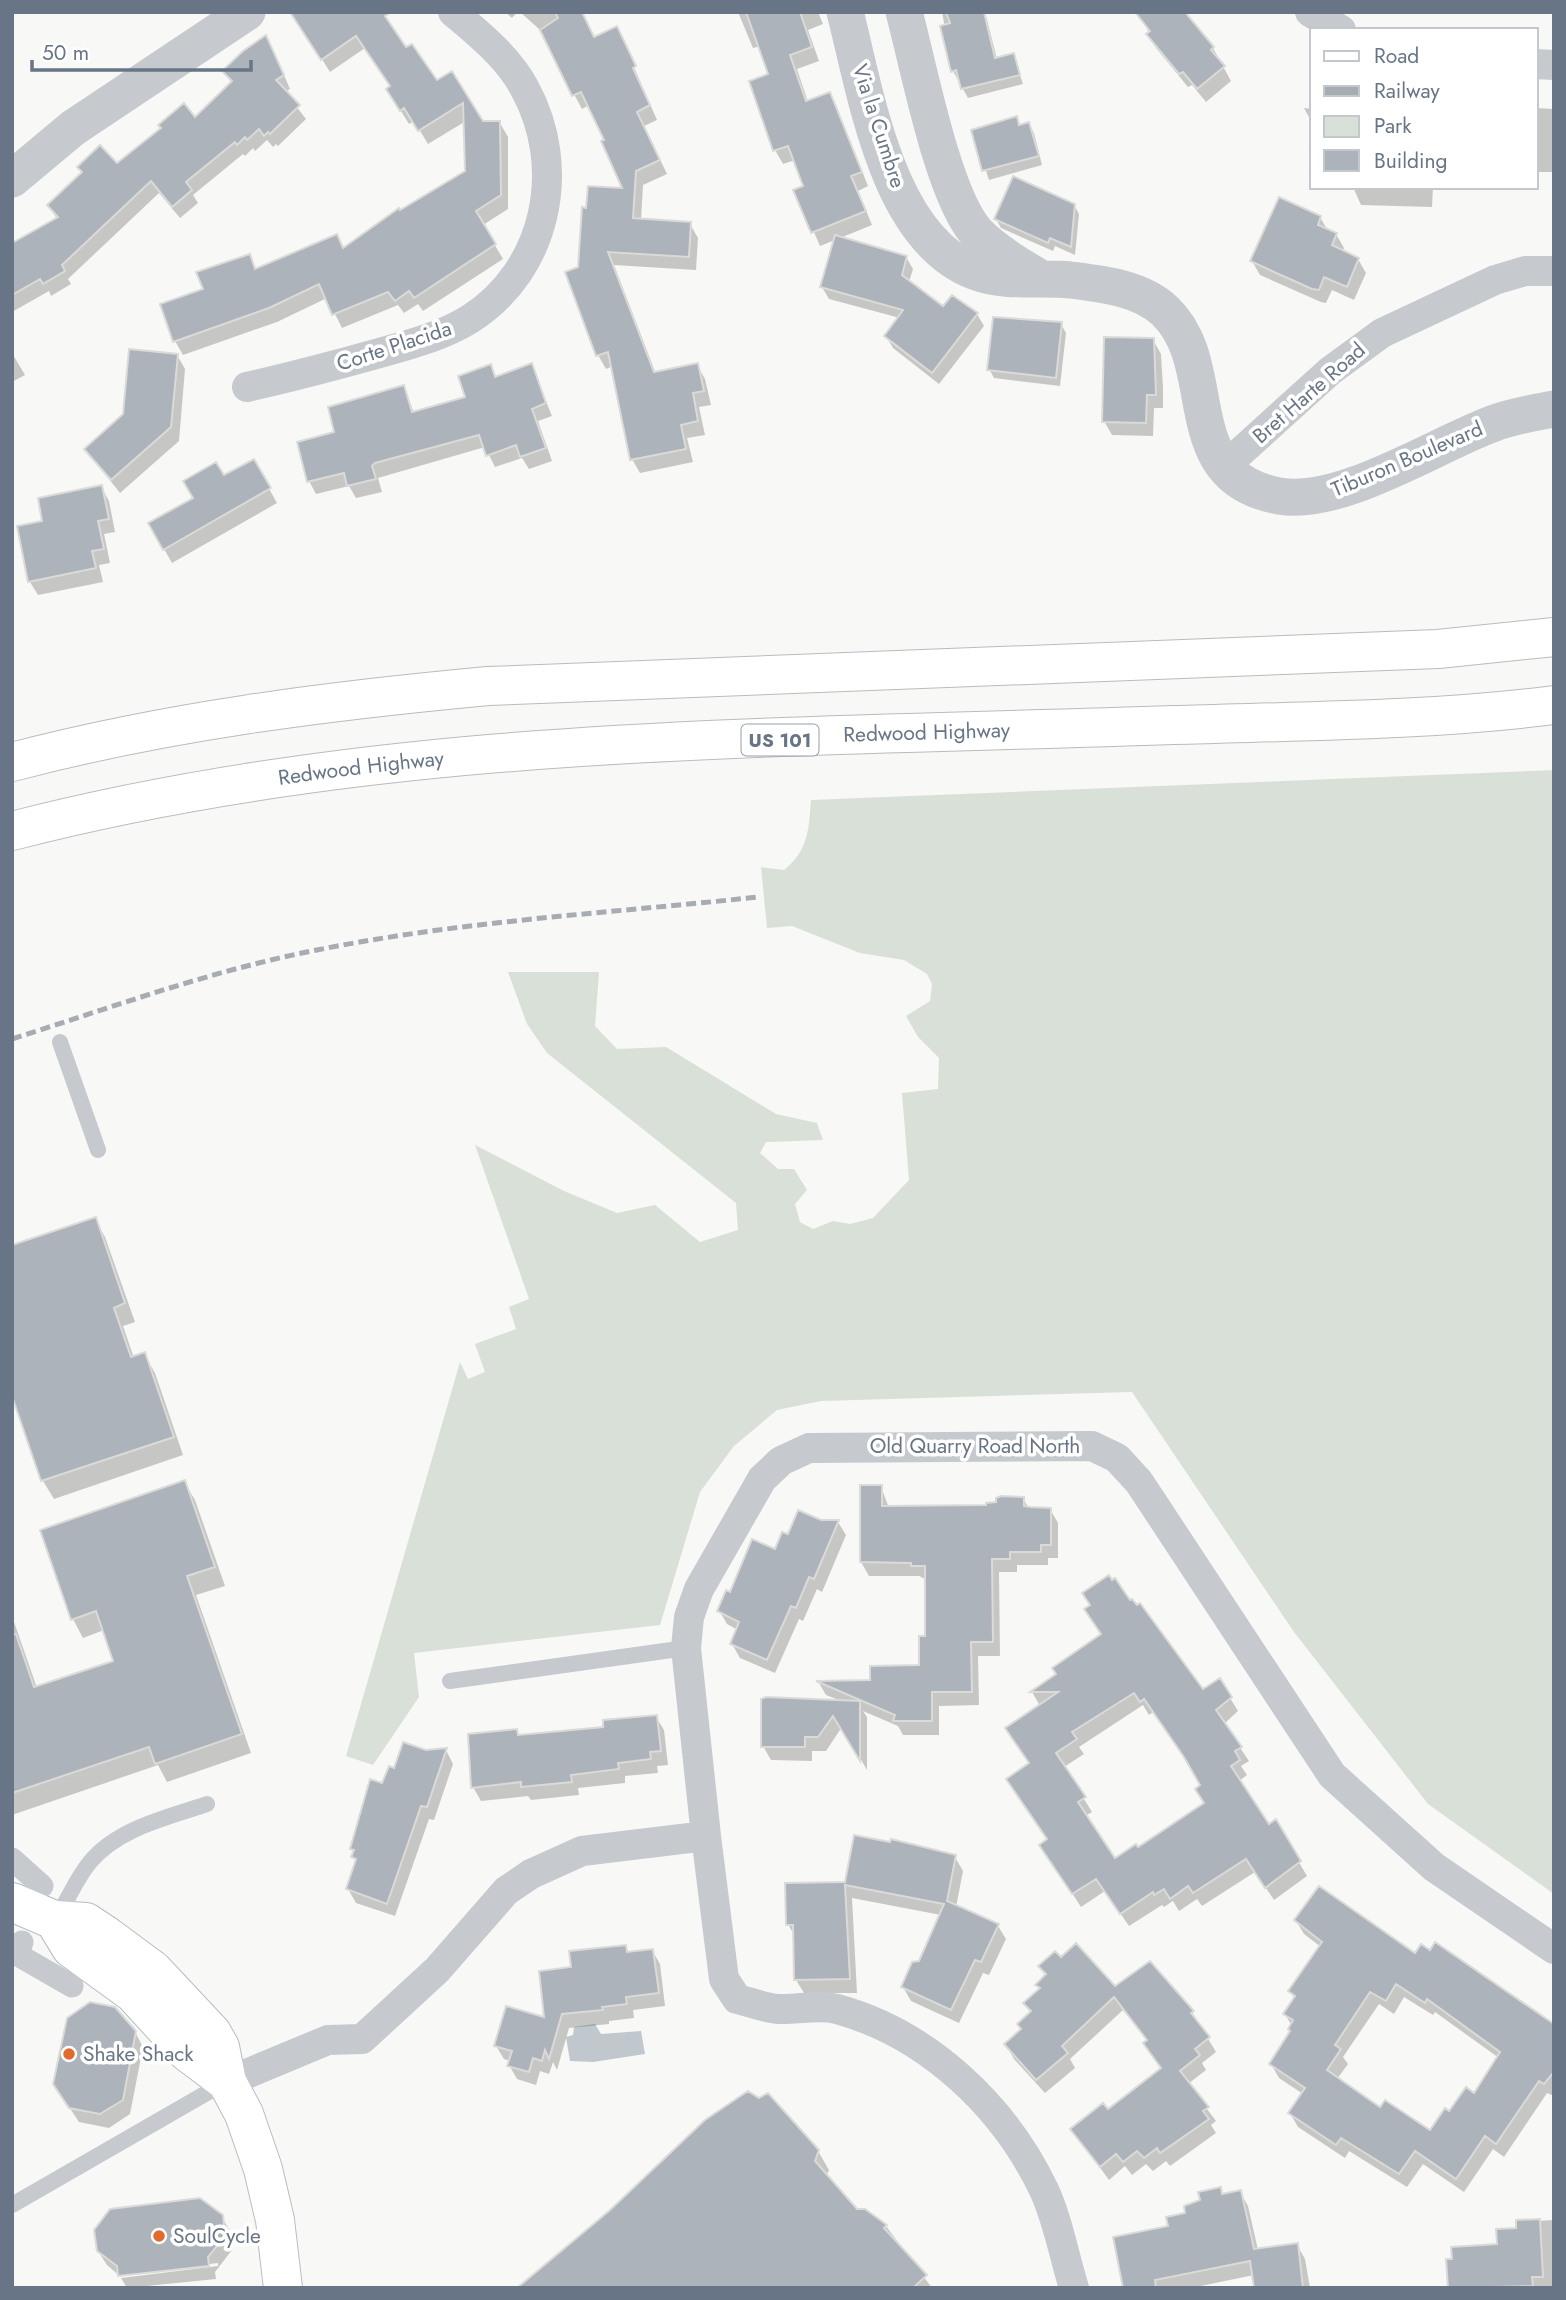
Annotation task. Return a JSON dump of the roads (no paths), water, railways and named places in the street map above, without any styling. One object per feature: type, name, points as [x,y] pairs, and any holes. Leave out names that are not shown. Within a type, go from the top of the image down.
[{"type":"main road","points":[[12,762],[234,715],[359,698],[488,686],[1413,650],[1554,637]]},
{"type":"main road","name":"Redwood Highway","points":[[12,831],[128,803],[227,784],[440,756],[628,745],[1391,717],[1554,705]]},
{"type":"main road","points":[[36,1903],[71,1948],[132,1993],[198,2062],[227,2082],[244,2115],[262,2169],[275,2220],[283,2288]]},
{"type":"street","points":[[12,179],[73,128],[247,12]]},
{"type":"street","name":"Corte Placida","points":[[247,387],[317,371],[450,330],[491,304],[521,269],[541,226],[546,205],[547,157],[536,110],[509,65],[453,12]]},
{"type":"street","name":"Via la Cumbre","points":[[845,12],[888,166],[895,184],[918,223],[950,257],[977,272],[1009,279],[1037,276],[1114,287],[1140,295],[1162,308],[1178,326],[1189,347],[1203,420],[1212,447],[1224,467]]},
{"type":"street","name":"Via la Cumbre","points":[[904,12],[948,173],[961,207],[985,240],[1037,276]]},
{"type":"street","points":[[1310,12],[1338,28]]},
{"type":"street","name":"Bret Harte Road","points":[[1224,467],[1330,371],[1382,333],[1495,280],[1525,271],[1554,271]]},
{"type":"street","name":"Tiburon Boulevard","points":[[1224,467],[1239,480],[1268,493],[1312,496],[1347,487],[1494,423],[1554,409]]},
{"type":"street","name":"Old Quarry Road North","points":[[1074,2288],[1046,2193],[1027,2157],[984,2101],[950,2067],[899,2033],[835,2008],[776,2009],[737,1999],[724,1979],[686,1648],[689,1617],[699,1589],[762,1479],[781,1461],[809,1448],[1092,1446],[1117,1458],[1139,1482],[1332,1775],[1434,1867],[1554,1948]]},
{"type":"street","points":[[227,2082],[328,2040],[362,2039],[437,1970],[506,1891],[531,1874],[582,1851],[706,1836]]},
{"type":"street","points":[[12,1859],[36,1903]]},
{"type":"street","points":[[22,1942],[18,1955],[72,1986]]},
{"type":"lane","points":[[60,1042],[98,1150]]},
{"type":"lane","points":[[450,1681],[686,1648]]},
{"type":"lane","points":[[36,1903],[90,1862],[110,1843],[145,1826],[206,1804]]},
{"type":"lane","points":[[12,2205],[227,2082]]},
{"type":"railway","points":[[12,1039],[201,979],[317,950],[481,925],[758,897]]},
{"type":"place","name":"Shake Shack","points":[[69,2054]]},
{"type":"place","name":"SoulCycle","points":[[159,2236]]}]
